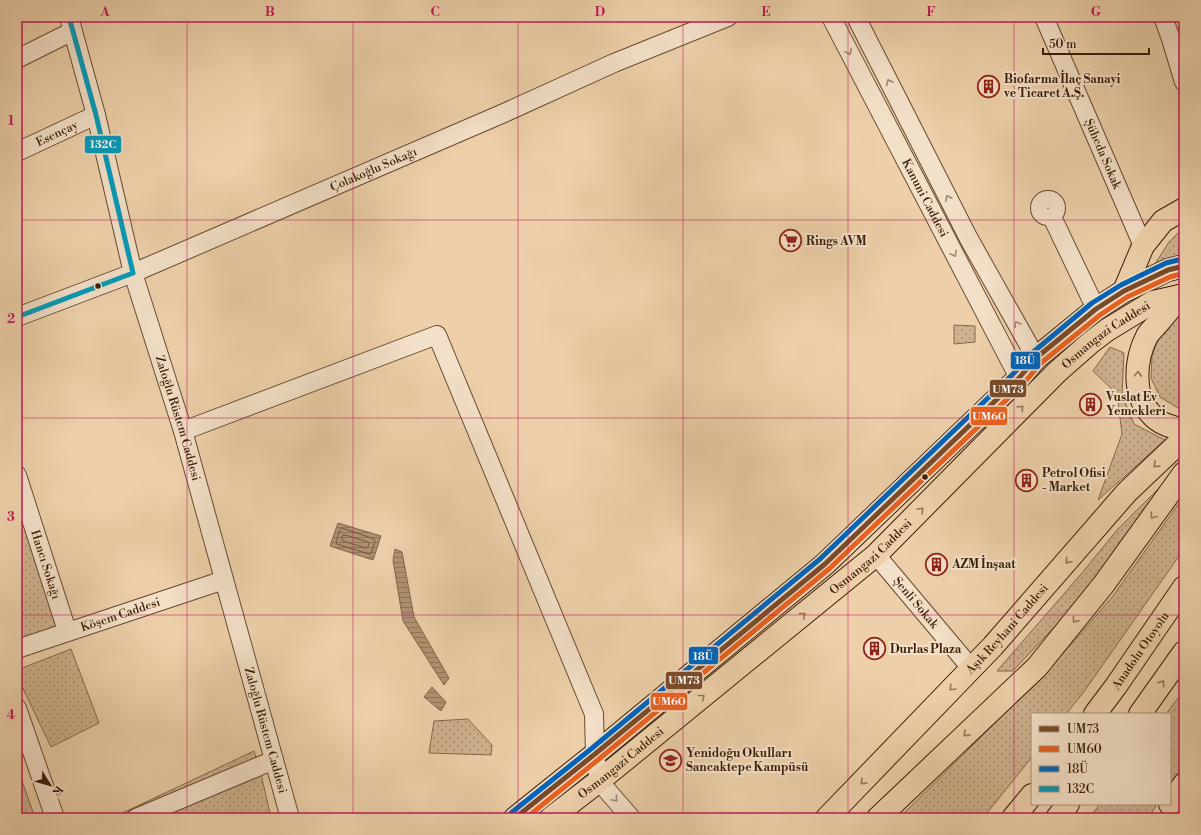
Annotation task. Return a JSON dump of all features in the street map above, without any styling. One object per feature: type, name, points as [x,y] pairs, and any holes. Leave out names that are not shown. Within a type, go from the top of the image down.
[{"type":"main road","points":[[1124,291],[1143,246],[1163,221],[1184,209]]},
{"type":"main road","name":"Osmangazi Caddesi","points":[[515,818],[825,564],[1019,378],[1036,358],[1096,309],[1124,291],[1168,270],[1184,266]]},
{"type":"main road","name":"Osmangazi Caddesi","points":[[551,818],[599,781],[876,555],[1056,372],[1107,330],[1154,302],[1182,295]]},
{"type":"main road","points":[[1182,295],[1146,338],[1141,353],[1138,390],[1151,415],[1170,426],[1184,430]]},
{"type":"main road","points":[[1036,358],[1042,386]]},
{"type":"main road","points":[[1019,378],[1042,386]]},
{"type":"main road","name":"Aşık Reyhani Caddesi","points":[[827,818],[998,640],[1127,492],[1184,438]]},
{"type":"main road","points":[[878,818],[1036,667],[1104,584],[1184,473]]},
{"type":"main road","name":"Anadolu Otoyolu","points":[[1096,713],[1184,587]]},
{"type":"main road","points":[[1141,713],[1184,652]]},
{"type":"main road","points":[[1171,803],[1184,784]]},
{"type":"main road","points":[[1013,818],[1031,796]]},
{"type":"main road","points":[[1057,818],[1067,805]]},
{"type":"main road","points":[[1160,818],[1169,805]]},
{"type":"street","name":"Çolakoğlu Sokağı","points":[[17,317],[133,273],[497,116],[614,63],[728,17]]},
{"type":"street","name":"Kanuni Caddesi","points":[[831,17],[1019,378]]},
{"type":"street","name":"Kanuni Caddesi","points":[[856,17],[969,239],[1036,358]]},
{"type":"street","name":"Şüheda Sokak","points":[[1044,17],[1143,246]]},
{"type":"street","points":[[1163,17],[1184,82]]},
{"type":"street","name":"Zaloğlu Rüstem Caddesi","points":[[71,24],[96,115],[133,273],[183,432],[290,818]]},
{"type":"street","points":[[17,58],[71,24]]},
{"type":"street","name":"Esençay","points":[[17,152],[96,115]]},
{"type":"street","points":[[1052,217],[1096,309]]},
{"type":"street","points":[[183,432],[437,335],[594,714],[595,754],[599,781],[631,818]]},
{"type":"street","name":"Hancı Sokağı","points":[[17,475],[67,631]]},
{"type":"street","name":"Şenli Sokak","points":[[876,555],[971,668]]},
{"type":"street","name":"Köşem Caddesi","points":[[17,649],[67,631],[224,580]]},
{"type":"street","points":[[17,708],[55,818]]},
{"type":"street","points":[[136,818],[274,760]]},
{"type":"shaded area","points":[[1184,227],[1184,258],[1155,264],[1169,242]]},
{"type":"shaded area","points":[[1184,308],[1184,408],[1178,408],[1160,397],[1151,378],[1152,356],[1161,331]]},
{"type":"shaded area","points":[[954,325],[975,326],[975,342],[954,344]]},
{"type":"shaded area","points":[[1110,347],[1124,353],[1122,395],[1134,424],[1165,440],[1098,500],[1122,434],[1117,394],[1093,371]]},
{"type":"shaded area","points":[[1173,474],[1087,592],[1013,671],[997,671],[1082,573],[1117,530]]},
{"type":"shaded area","points":[[1184,496],[1184,549],[1083,693],[1067,713],[1031,713],[1031,758],[983,818],[899,818],[1045,674],[1113,596]]},
{"type":"shaded area","points":[[17,500],[57,627],[17,641]]},
{"type":"shaded area","points":[[71,649],[99,723],[51,747],[17,676],[17,670]]},
{"type":"shaded area","points":[[1184,690],[1184,764],[1171,784],[1171,713],[1167,713]]},
{"type":"shaded area","points":[[468,719],[492,745],[491,755],[429,753],[434,721]]},
{"type":"shaded area","points":[[254,751],[271,818],[112,818]]},
{"type":"shaded area","points":[[17,766],[35,818],[17,818]]},
{"type":"shaded area","points":[[1099,805],[1156,805],[1148,818],[1089,818]]},
{"type":"water","points":[[338,523],[381,536],[373,560],[330,546]]},
{"type":"water","points":[[395,549],[402,552],[414,617],[449,678],[444,685],[403,621],[393,560]]},
{"type":"water","points":[[432,687],[446,702],[441,711],[424,697]]},
{"type":"transit line","name":"132C","points":[[69,17],[96,115],[133,273]]},
{"type":"transit line","name":"18Ü","points":[[511,813],[591,749],[820,559],[1014,373],[1032,353],[1092,303],[1121,285],[1166,263],[1182,259]]},
{"type":"transit line","name":"UM73","points":[[515,818],[825,564],[1019,378],[1036,358],[1096,309],[1124,291],[1168,270],[1184,266]]},
{"type":"transit line","name":"132C","points":[[17,317],[133,273]]},
{"type":"transit line","name":"UM60","points":[[526,818],[829,569],[1024,383],[1041,363],[1100,315],[1127,297],[1170,277],[1184,273]]},
{"type":"place","name":"Biofarma İlaç Sanayi ve Ticaret A.Ş.","points":[[988,86]]},
{"type":"place","name":"Rings AVM","points":[[791,241]]},
{"type":"place","name":"Vuslat Ev Yemekleri","points":[[1090,404]]},
{"type":"place","name":"Petrol Ofisi - Market","points":[[1027,480]]},
{"type":"place","name":"AZM İnşaat","points":[[936,564]]},
{"type":"place","name":"Durlas Plaza","points":[[874,649]]},
{"type":"place","name":"Yenidoğu Okulları Sancaktepe Kampüsü","points":[[671,760]]}]
